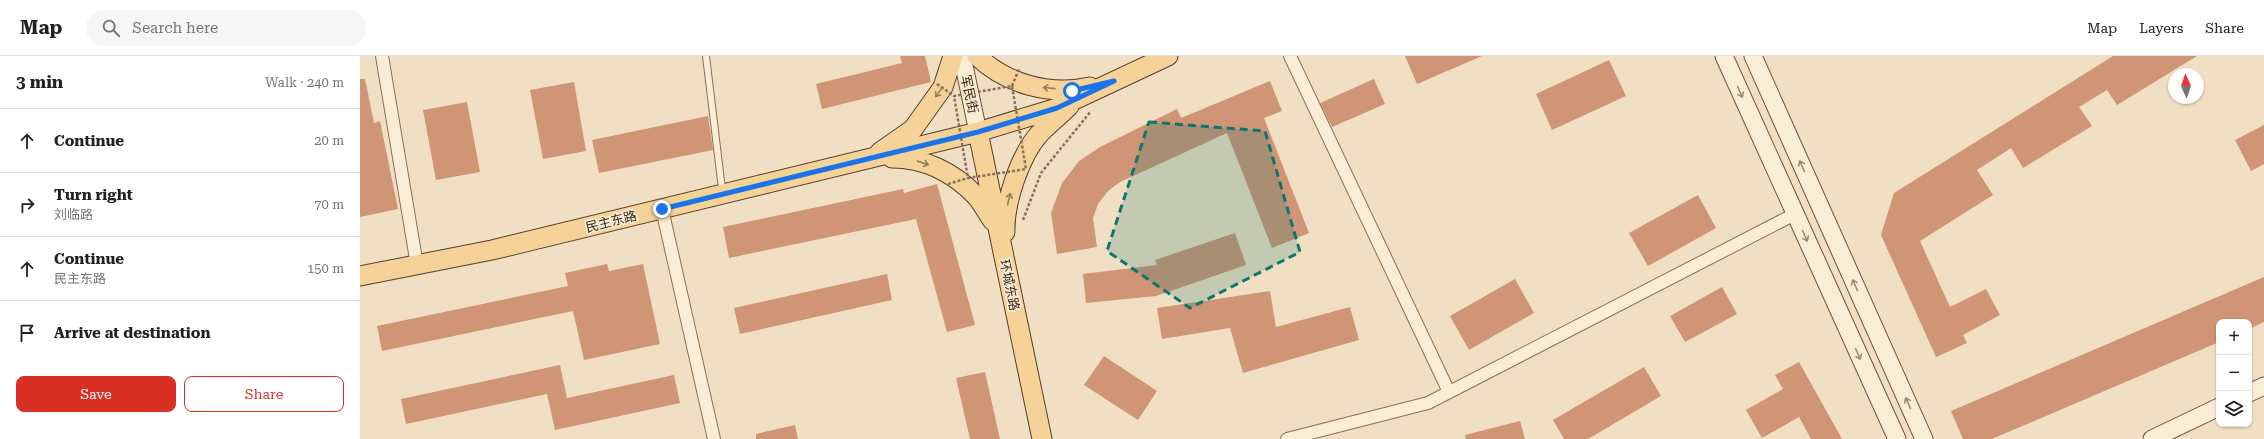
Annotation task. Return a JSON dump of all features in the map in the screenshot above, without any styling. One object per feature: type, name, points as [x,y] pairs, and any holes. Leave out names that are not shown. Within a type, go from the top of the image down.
[{"type":"main road","points":[[870,158],[913,129],[943,87],[952,56]]},
{"type":"main road","name":"军民街","points":[[962,56],[978,132]]},
{"type":"main road","points":[[977,56],[989,68],[1029,86],[1072,91],[1114,81]]},
{"type":"main road","points":[[1724,56],[1897,439]]},
{"type":"main road","points":[[1754,56],[1924,439]]},
{"type":"main road","points":[[1006,266],[1004,219],[1016,174],[1039,134],[1073,102],[1159,58]]},
{"type":"main road","name":"民主东路","points":[[360,276],[417,266],[492,250],[978,132],[1057,108],[1114,81]]},
{"type":"main road","name":"环城东路","points":[[978,132],[1042,439]]},
{"type":"main road","points":[[870,158],[909,158],[946,171],[976,195],[997,228],[1006,266]]},
{"type":"main road","points":[[2252,392],[2264,386]]},
{"type":"main road","points":[[2152,439],[2216,408]]},
{"type":"street","points":[[382,56],[417,266]]},
{"type":"street","points":[[1290,56],[1449,392]]},
{"type":"street","points":[[662,209],[714,439]]},
{"type":"street","points":[[1287,439],[1428,403],[1795,214]]},
{"type":"lane","points":[[706,56],[722,189]]},
{"type":"path","points":[[948,184],[968,178],[1026,169],[1012,86],[1019,69]]},
{"type":"path","points":[[937,84],[954,96],[1012,86]]},
{"type":"path","points":[[954,96],[968,178]]},
{"type":"path","points":[[1022,223],[1041,173],[1095,106]]},
{"type":"path","points":[[942,180],[953,190]]},
{"type":"highlighted area","points":[[1149,122],[1265,131],[1300,252],[1190,308],[1107,251]]},
{"type":"building","points":[[900,56],[925,56],[931,82],[822,109],[816,84],[902,63]]},
{"type":"building","points":[[1405,56],[1482,56],[1417,84]]},
{"type":"building","points":[[2113,56],[2197,56],[2177,68],[2168,68],[2168,74],[2117,105],[2107,90],[2079,107],[2092,126],[2023,168],[2011,148],[1977,170],[1993,195],[1920,241],[1950,307],[1986,289],[2000,315],[1963,335],[1967,343],[1936,357],[1881,235],[1894,193]]},
{"type":"building","points":[[1609,60],[1626,96],[1552,130],[1536,94]]},
{"type":"building","points":[[360,79],[365,79],[374,123],[380,121],[398,209],[360,217]]},
{"type":"building","points":[[1374,79],[1385,104],[1332,127],[1320,103]]},
{"type":"building","points":[[1270,81],[1282,111],[1264,118],[1309,233],[1272,248],[1227,133],[1120,182],[1108,191],[1098,204],[1093,218],[1097,247],[1057,254],[1051,213],[1062,183],[1079,161],[1100,147],[1177,109],[1181,118]]},
{"type":"building","points":[[574,82],[586,151],[543,159],[530,90]]},
{"type":"building","points":[[467,102],[480,172],[436,180],[423,110]]},
{"type":"building","points":[[708,116],[713,150],[599,173],[592,140]]},
{"type":"building","points":[[2264,125],[2264,164],[2251,171],[2235,140]]},
{"type":"building","points":[[937,184],[975,325],[947,332],[916,219],[729,258],[723,227],[903,189],[904,193]]},
{"type":"building","points":[[1698,195],[1716,228],[1648,266],[1629,233]]},
{"type":"building","points":[[1235,233],[1246,265],[1156,296],[1086,303],[1083,274],[1157,265],[1155,260]]},
{"type":"building","points":[[607,264],[609,271],[643,264],[660,344],[584,360],[573,311],[382,351],[377,326],[568,286],[565,273]]},
{"type":"building","points":[[887,274],[892,300],[740,334],[734,308]]},
{"type":"building","points":[[2264,277],[2264,322],[2252,328],[2252,319],[2216,319],[2216,343],[1992,439],[1963,439],[1951,411]]},
{"type":"building","points":[[1515,279],[1534,313],[1469,350],[1450,316]]},
{"type":"building","points":[[1722,287],[1737,314],[1685,342],[1670,316]]},
{"type":"building","points":[[1270,291],[1276,327],[1350,307],[1359,340],[1243,373],[1230,328],[1162,339],[1157,308]]},
{"type":"building","points":[[1104,356],[1157,391],[1138,420],[1084,385]]},
{"type":"building","points":[[1799,362],[1842,439],[1811,439],[1799,417],[1762,438],[1746,410],[1783,389],[1775,375]]},
{"type":"building","points":[[560,365],[567,398],[674,375],[680,403],[555,430],[547,394],[406,424],[401,399]]},
{"type":"building","points":[[1644,367],[1661,396],[1588,439],[1564,439],[1553,420]]},
{"type":"building","points":[[985,372],[1000,439],[970,439],[956,378]]},
{"type":"building","points":[[1520,421],[1525,439],[1466,439],[1465,435]]},
{"type":"building","points":[[795,425],[798,439],[756,439],[756,434]]},
{"type":"route","points":[[662,209],[978,132],[1057,108],[1114,81],[1072,91]]}]
